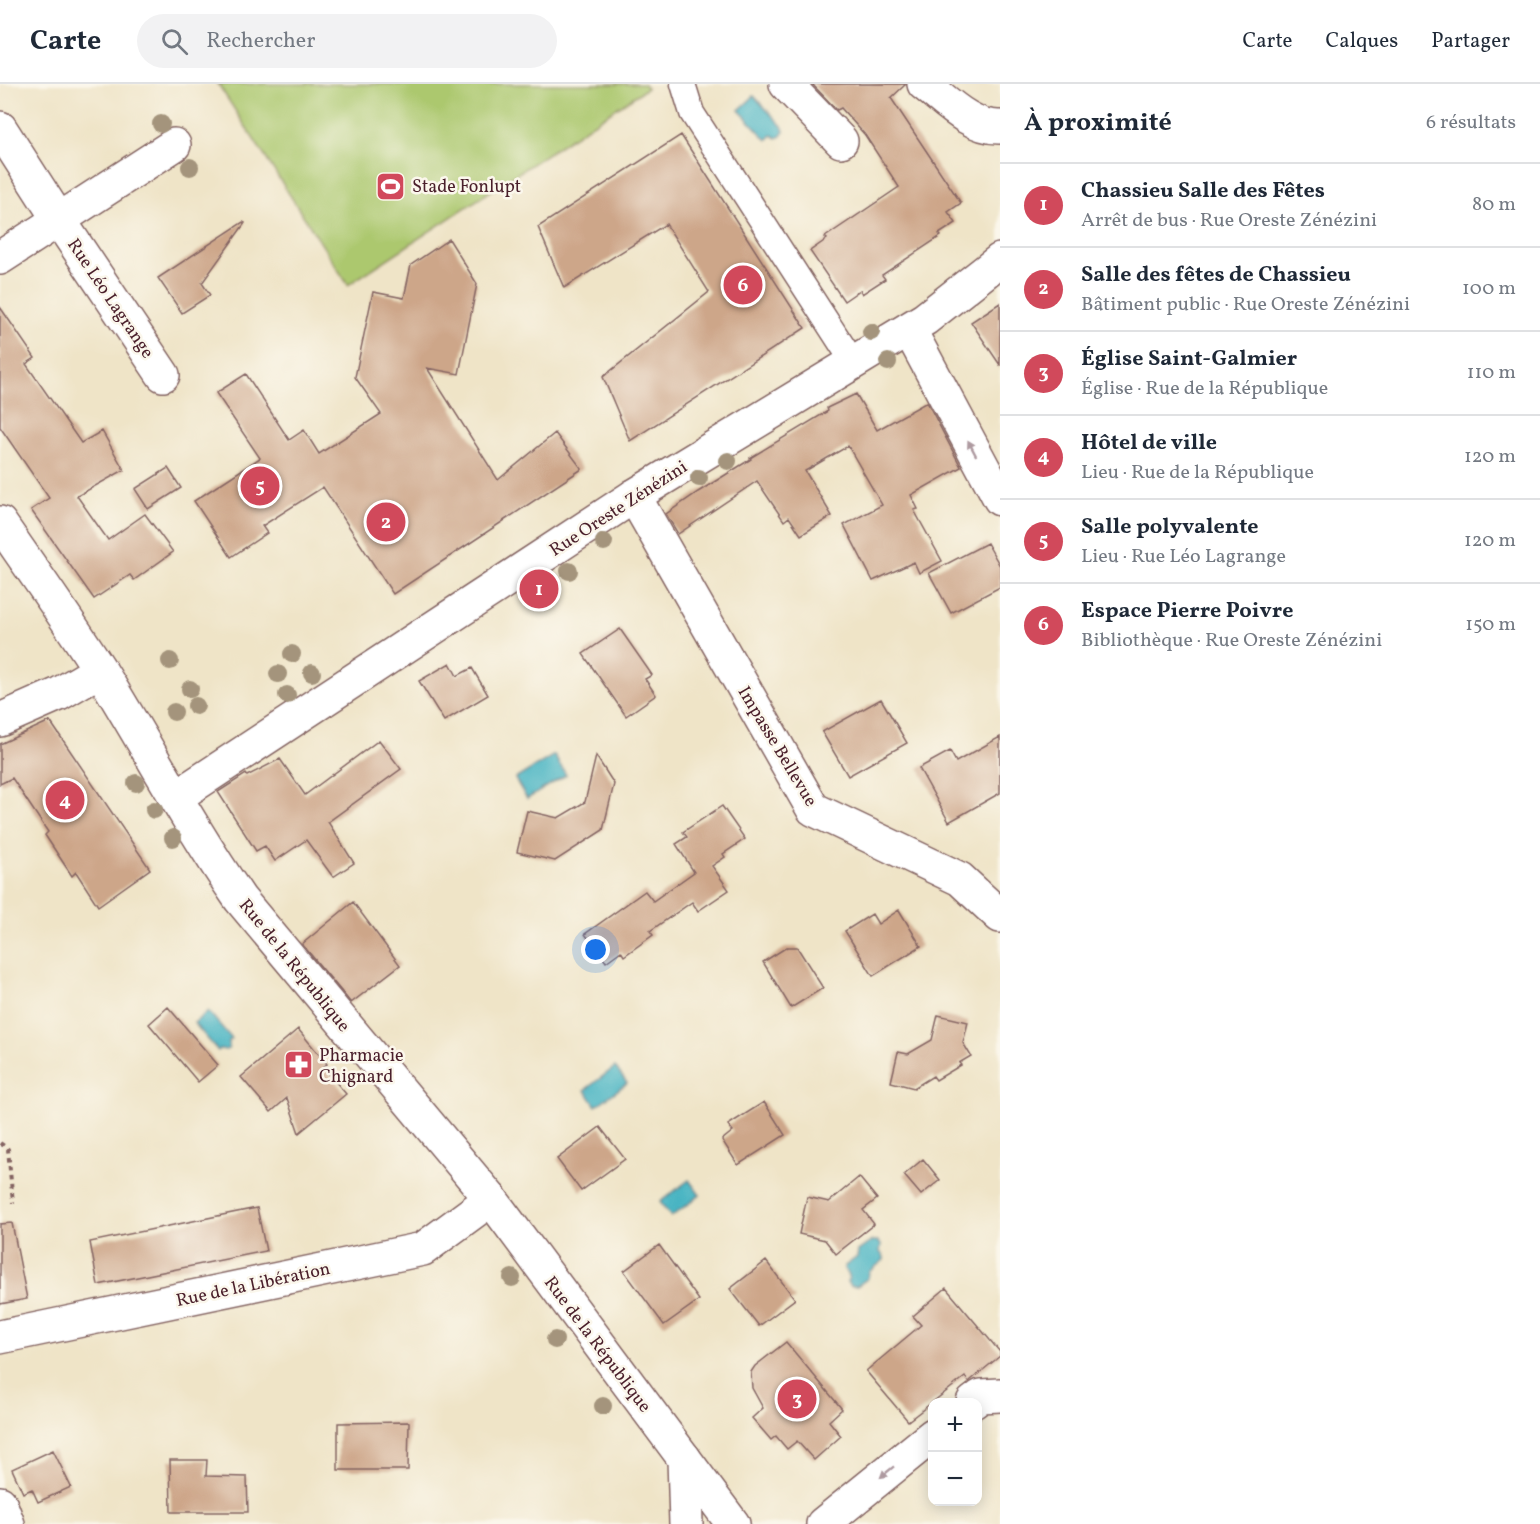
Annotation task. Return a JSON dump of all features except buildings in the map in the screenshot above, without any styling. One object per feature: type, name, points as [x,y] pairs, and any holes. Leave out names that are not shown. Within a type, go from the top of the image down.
[{"type":"street","points":[[683,84],[692,113],[853,362]]},
{"type":"street","points":[[786,84],[841,141]]},
{"type":"street","points":[[924,84],[966,117],[993,128],[1000,127]]},
{"type":"street","name":"Rue Léo Lagrange","points":[[0,128],[163,375]]},
{"type":"street","name":"Rue Léo Lagrange","points":[[0,258],[174,145]]},
{"type":"street","name":"Rue Oreste Zénézini","points":[[176,797],[634,496],[925,319],[1000,260]]},
{"type":"street","points":[[909,328],[1000,499]]},
{"type":"street","name":"Impasse Bellevue","points":[[634,496],[813,809],[960,879],[1000,916]]},
{"type":"street","name":"Rue de la République","points":[[0,523],[61,609],[100,670],[214,861],[240,899],[491,1199],[733,1524]]},
{"type":"street","points":[[0,720],[59,694],[100,670]]},
{"type":"street","name":"Rue de la Libération","points":[[0,1337],[423,1249],[491,1199]]},
{"type":"street","points":[[978,1398],[1000,1395]]},
{"type":"street","points":[[823,1524],[928,1439]]},
{"type":"street","points":[[684,1458],[686,1524]]},
{"type":"street","points":[[0,1503],[8,1524]]},
{"type":"path","points":[[0,1143],[8,1149],[13,1203]]},
{"type":"green space","name":"Stade Fonlupt","points":[[218,84],[644,84],[647,88],[348,285]]},
{"type":"water","points":[[754,96],[782,126],[784,131],[781,136],[777,138],[772,135],[767,140],[739,110]]},
{"type":"water","points":[[554,755],[566,775],[527,799],[515,779]]},
{"type":"water","points":[[208,1011],[232,1039],[226,1050],[218,1051],[194,1023]]},
{"type":"water","points":[[615,1067],[627,1083],[596,1106],[585,1090]]},
{"type":"water","points":[[689,1180],[700,1195],[671,1217],[660,1202]]},
{"type":"water","points":[[872,1241],[878,1241],[881,1245],[880,1252],[884,1260],[869,1272],[868,1278],[857,1286],[851,1286],[848,1282],[849,1275],[844,1269],[845,1266],[857,1257],[858,1251]]},
{"type":"place","name":"Stade Fonlupt","points":[[391,186]]},
{"type":"place","name":"Espace Pierre Poivre","points":[[743,285]]},
{"type":"place","name":"Salle polyvalente","points":[[260,486]]},
{"type":"place","name":"Salle des fêtes de Chassieu","points":[[386,522]]},
{"type":"place","name":"Chassieu Salle des Fêtes","points":[[539,589]]},
{"type":"place","name":"Hôtel de ville","points":[[65,800]]},
{"type":"place","name":"Pharmacie Chignard","points":[[298,1065]]},
{"type":"place","name":"Église Saint-Galmier","points":[[797,1399]]}]
